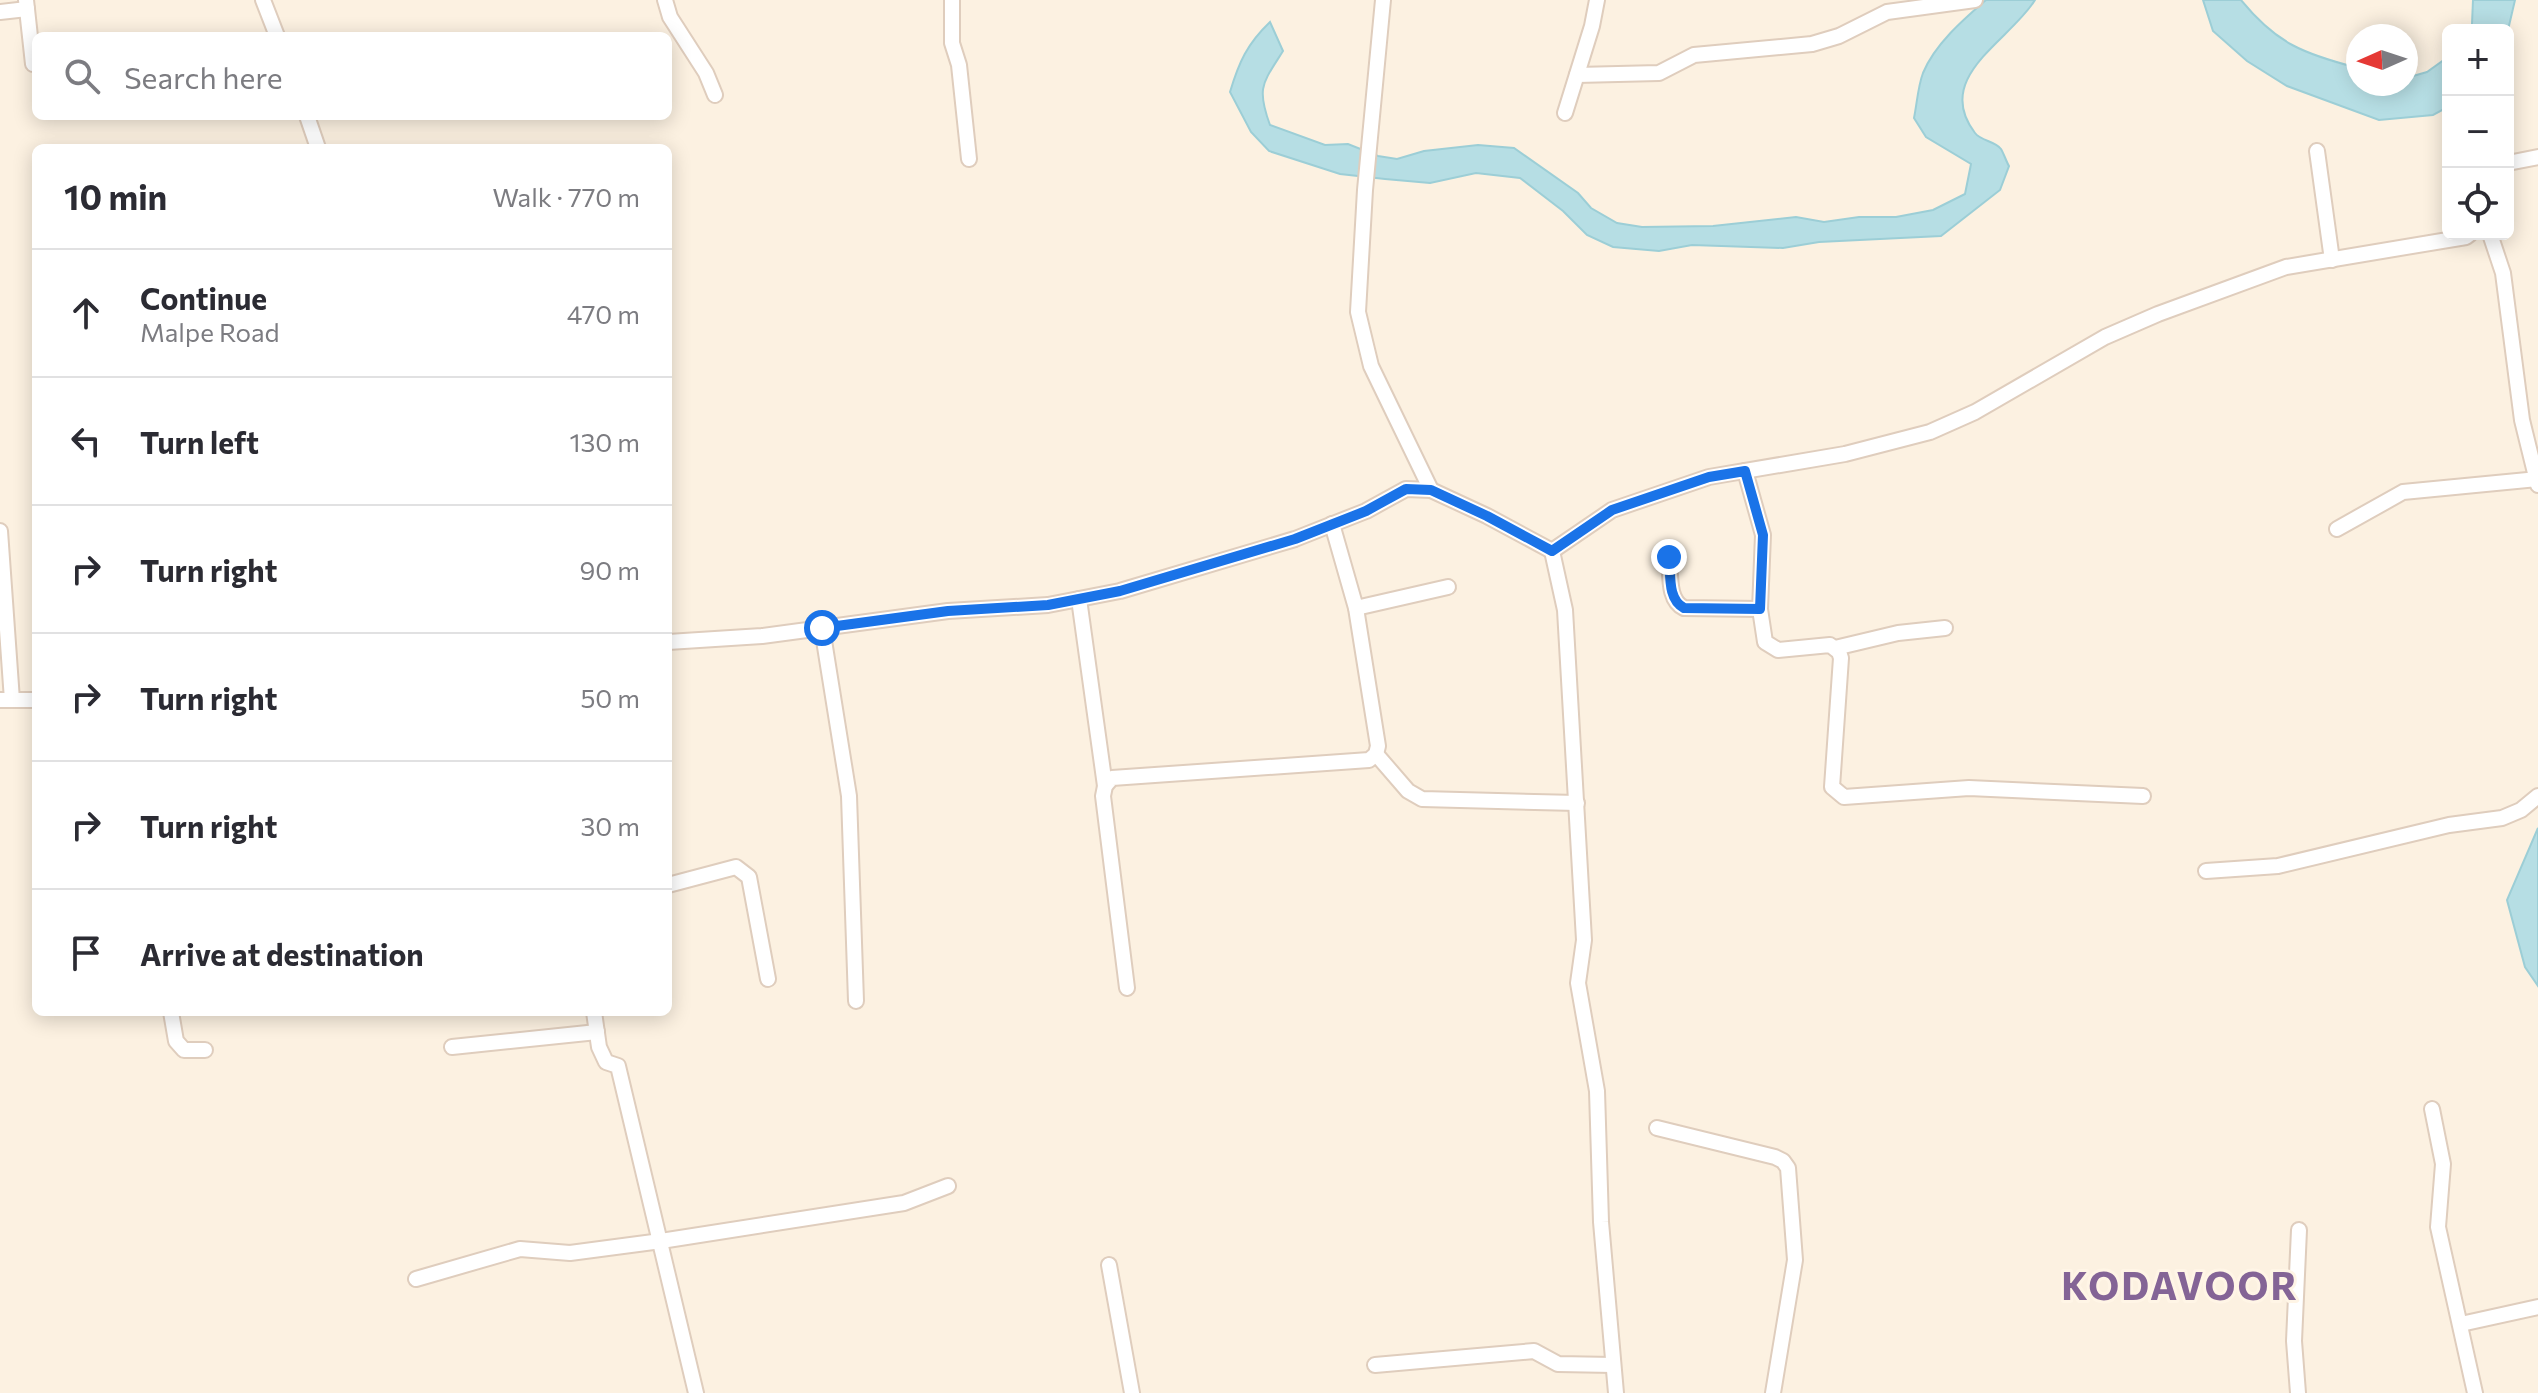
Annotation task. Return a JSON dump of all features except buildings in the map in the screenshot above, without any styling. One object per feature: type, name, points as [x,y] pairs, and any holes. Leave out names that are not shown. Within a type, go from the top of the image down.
[{"type":"street","points":[[263,0],[275,32]]},
{"type":"street","points":[[665,0],[670,17],[706,73],[715,95]]},
{"type":"street","points":[[952,0],[952,43],[959,65],[969,159]]},
{"type":"street","points":[[1383,0],[1365,190],[1358,312],[1371,366],[1431,490]]},
{"type":"street","points":[[1565,113],[1597,0]]},
{"type":"street","points":[[1577,75],[1659,73],[1694,55],[1812,44],[1839,36],[1887,12],[1975,0]]},
{"type":"street","points":[[0,12],[26,5],[32,56]]},
{"type":"street","points":[[308,120],[317,144]]},
{"type":"street","points":[[2317,151],[2332,260]]},
{"type":"street","points":[[2514,162],[2538,157]]},
{"type":"street","points":[[1552,551],[1612,510],[1709,477],[1845,454],[1930,432],[1975,412],[2105,337],[2286,267],[2449,240]]},
{"type":"street","points":[[2337,529],[2403,492],[2537,481],[2522,420],[2503,273],[2492,240]]},
{"type":"street","points":[[1745,471],[1763,535],[1760,609],[1765,642],[1778,650],[1830,645],[1841,658],[1832,787],[1837,793],[1844,797],[1969,788],[2143,796]]},
{"type":"street","points":[[672,642],[762,636],[948,611],[1048,605],[1120,591],[1295,539],[1366,511],[1406,489],[1431,490],[1552,551],[1565,610],[1584,940],[1578,983],[1597,1091],[1601,1222],[1616,1393]]},
{"type":"street","points":[[1105,786],[1112,778],[1369,760],[1376,754],[1378,746],[1356,608],[1332,524]]},
{"type":"street","points":[[0,531],[6,700],[32,700]]},
{"type":"street","points":[[1669,557],[1673,597],[1677,605],[1684,608],[1760,609]]},
{"type":"street","points":[[1356,608],[1448,587]]},
{"type":"street","points":[[1079,599],[1105,786],[1103,796],[1127,988]]},
{"type":"street","points":[[822,628],[849,796],[856,1001]]},
{"type":"street","points":[[1835,648],[1898,633],[1945,628]]},
{"type":"street","points":[[1376,754],[1408,791],[1422,799],[1577,803]]},
{"type":"street","points":[[2206,871],[2278,866],[2449,825],[2502,818],[2521,810],[2538,796]]},
{"type":"street","points":[[672,884],[736,867],[743,870],[749,877],[768,979]]},
{"type":"street","points":[[172,1016],[179,1046],[184,1050],[205,1050]]},
{"type":"street","points":[[595,1016],[599,1047],[606,1062],[618,1066],[696,1393]]},
{"type":"street","points":[[452,1047],[597,1032]]},
{"type":"street","points":[[2432,1109],[2443,1164],[2438,1227],[2475,1393]]},
{"type":"street","points":[[1657,1128],[1775,1157],[1788,1168],[1795,1260],[1773,1393]]},
{"type":"street","points":[[416,1279],[520,1249],[563,1254],[661,1241],[904,1203],[948,1186]]},
{"type":"street","points":[[2298,1393],[2294,1341],[2299,1230]]},
{"type":"street","points":[[1109,1265],[1132,1393]]},
{"type":"street","points":[[2461,1324],[2538,1307]]},
{"type":"street","points":[[1375,1365],[1534,1351],[1558,1364],[1613,1365]]},
{"type":"water","points":[[1986,0],[2035,0],[1980,61],[1968,77],[1963,94],[1964,113],[1975,133],[1998,146],[2009,166],[2000,190],[1941,236],[1819,242],[1783,248],[1692,245],[1659,251],[1613,247],[1587,235],[1563,211],[1520,178],[1476,173],[1430,183],[1385,179],[1340,174],[1269,151],[1251,132],[1230,92],[1245,54],[1270,22],[1283,51],[1264,86],[1263,102],[1270,125],[1325,145],[1348,144],[1378,156],[1397,159],[1424,151],[1478,145],[1514,148],[1578,193],[1591,208],[1617,223],[1642,227],[1713,226],[1796,217],[1824,222],[1859,217],[1896,217],[1933,210],[1965,194],[1971,164],[1926,137],[1914,118],[1920,83],[1928,62],[1950,33]]},
{"type":"water","points":[[2203,0],[2241,0],[2280,37],[2307,52],[2346,65],[2346,96],[2418,96],[2418,75],[2442,61],[2442,110],[2433,115],[2379,120],[2287,86],[2247,61],[2213,31]]},
{"type":"water","points":[[2473,0],[2515,0],[2509,24],[2472,24]]},
{"type":"water","points":[[2538,828],[2538,986],[2525,967],[2507,900]]},
{"type":"district","name":"KODAVOOR","points":[[2180,1287]]},
{"type":"route","points":[[822,628],[948,611],[1048,605],[1120,591],[1295,539],[1366,511],[1406,489],[1431,490],[1552,551],[1612,510],[1709,477],[1745,471],[1763,535],[1760,609],[1684,608],[1677,605],[1673,597],[1669,557]]}]
